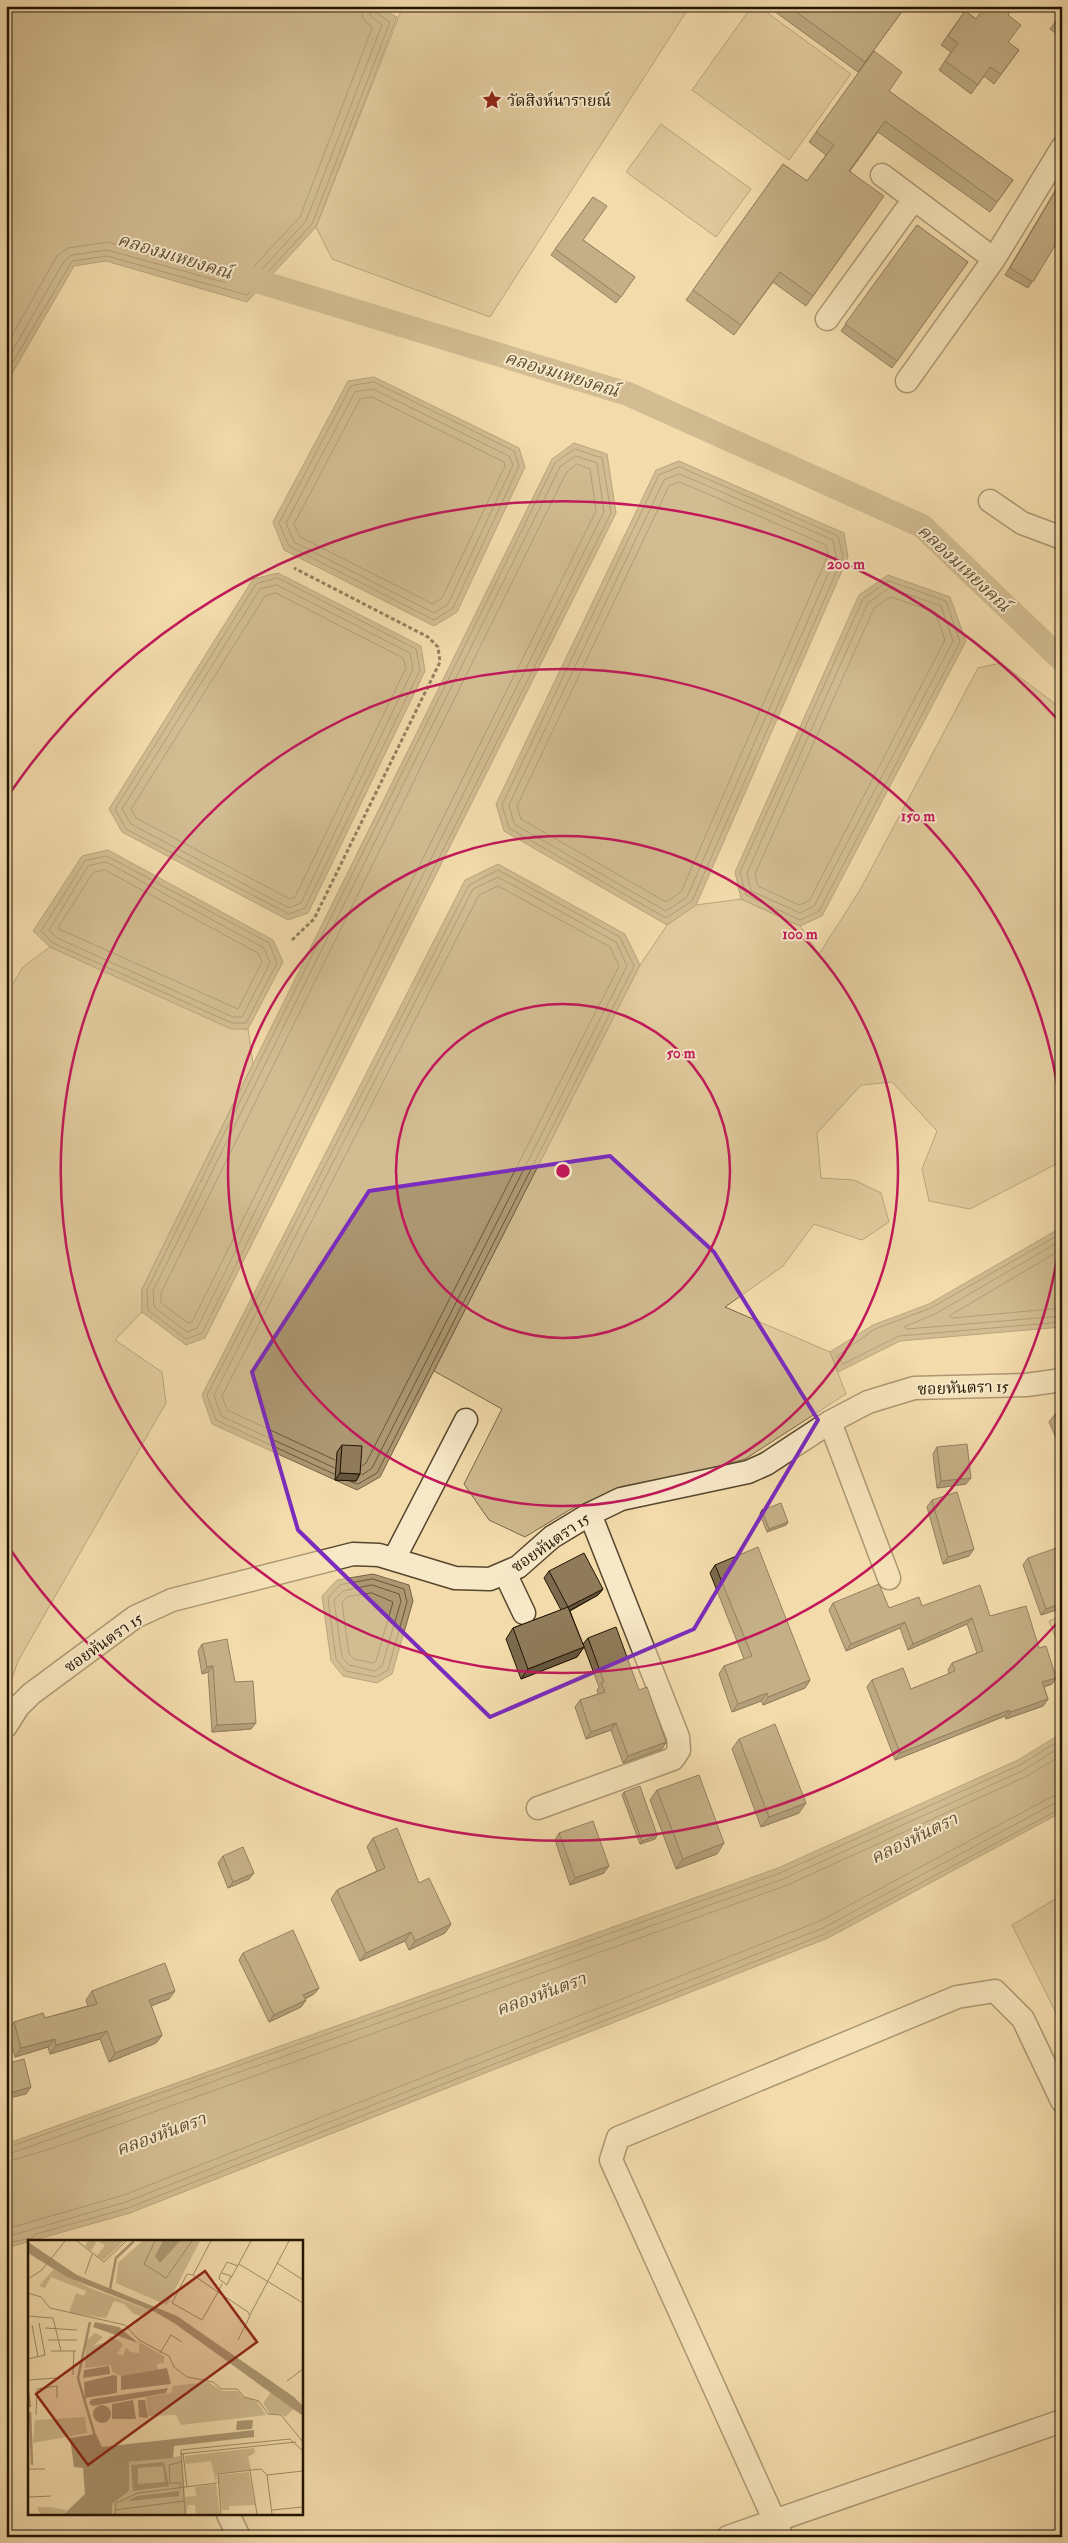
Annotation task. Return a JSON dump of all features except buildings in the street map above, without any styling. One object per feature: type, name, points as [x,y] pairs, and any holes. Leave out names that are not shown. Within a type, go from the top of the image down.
[{"type":"street","points":[[907,381],[994,259],[1062,148]]},
{"type":"street","points":[[882,175],[994,259]]},
{"type":"street","points":[[827,319],[914,199]]},
{"type":"street","points":[[990,501],[1022,523],[1062,538]]},
{"type":"street","name":"ซอยหันตรา 15","points":[[6,1726],[18,1707],[31,1694],[136,1617],[172,1600],[353,1554],[379,1555],[455,1578],[490,1579],[518,1566],[552,1537],[621,1498],[748,1472],[766,1464],[830,1422],[868,1402],[914,1388],[1026,1385],[1062,1380]]},
{"type":"street","points":[[394,1559],[466,1420]]},
{"type":"street","points":[[830,1422],[889,1578]]},
{"type":"street","points":[[538,1808],[673,1759],[679,1750],[678,1737],[590,1514]]},
{"type":"street","points":[[505,1573],[524,1613]]},
{"type":"street","points":[[778,2528],[610,2160],[618,2138],[957,1997],[995,1991],[1023,2019],[1062,2101]]},
{"type":"street","points":[[728,2537],[778,2528],[1062,2421]]},
{"type":"street","points":[[229,2516],[240,2537]]},
{"type":"path","points":[[292,940],[314,919],[440,662],[438,647],[428,637],[294,568]]},
{"type":"highlighted area","points":[[610,1156],[714,1252],[818,1420],[694,1629],[490,1717],[298,1530],[252,1372],[369,1191]]},
{"type":"shaded area","points":[[403,6],[690,6],[490,317],[332,259],[316,227]]},
{"type":"shaded area","points":[[752,6],[758,6],[851,74],[789,160],[692,90]]},
{"type":"shaded area","points":[[661,124],[751,189],[716,237],[626,172]]},
{"type":"shaded area","points":[[1001,663],[1062,709],[1062,1161],[970,1209],[929,1201],[922,1169],[937,1131],[892,1082],[861,1085],[817,1133],[821,1178],[854,1180],[881,1193],[889,1222],[862,1240],[814,1224],[783,1266],[725,1307],[830,1352],[846,1394],[745,1459],[702,1471],[624,1486],[571,1509],[525,1537],[489,1520],[464,1484],[502,1409],[434,1371],[640,965],[667,925],[696,905],[741,899],[800,926],[819,954],[860,890],[978,668]]},
{"type":"shaded area","points":[[50,947],[231,1028],[248,1029],[253,1064],[142,1289],[142,1312],[115,1340],[162,1372],[166,1403],[18,1661],[6,1696],[6,995],[23,967]]},
{"type":"shaded area","points":[[1062,1616],[1062,1654],[1049,1621]]},
{"type":"shaded area","points":[[1062,1895],[1062,2025],[1012,1925]]},
{"type":"water","points":[[6,6],[375,6],[397,17],[316,227],[247,302],[106,261],[74,266],[6,384]]},
{"type":"water","points":[[374,377],[519,448],[525,467],[457,612],[434,626],[284,550],[273,522],[348,381]]},
{"type":"water","points":[[574,443],[607,454],[616,513],[205,1338],[186,1345],[142,1312],[142,1289],[552,459]]},
{"type":"water","points":[[679,461],[844,533],[848,557],[696,905],[667,925],[504,831],[496,804],[656,470]]},
{"type":"water","points":[[278,573],[421,646],[425,671],[308,913],[288,920],[122,832],[109,809],[253,579]]},
{"type":"water","points":[[888,575],[950,597],[966,641],[822,916],[800,926],[741,899],[735,872],[859,595]]},
{"type":"water","points":[[108,850],[273,940],[283,962],[248,1029],[231,1029],[50,947],[33,931],[82,856]]},
{"type":"water","points":[[498,864],[625,934],[640,965],[380,1477],[357,1490],[212,1424],[202,1395],[465,880]]},
{"type":"water","points":[[1062,1227],[1062,1327],[900,1341],[838,1372],[830,1352],[873,1325],[929,1304]]},
{"type":"water","points":[[373,1574],[409,1585],[413,1601],[392,1674],[377,1683],[343,1676],[331,1661],[322,1596],[337,1580]]},
{"type":"water","name":"คลองหันตรา","points":[[1062,1733],[1062,1812],[828,1938],[130,2213],[34,2240],[28,2240],[28,2242],[6,2248],[6,2144],[778,1868],[1018,1760]]},
{"type":"waterway","name":"คลองมเหยงคณ์","points":[[234,274],[628,394],[922,526],[1062,660]]},
{"type":"place","name":"วัดสิงห์นารายณ์","points":[[492,100]]}]
